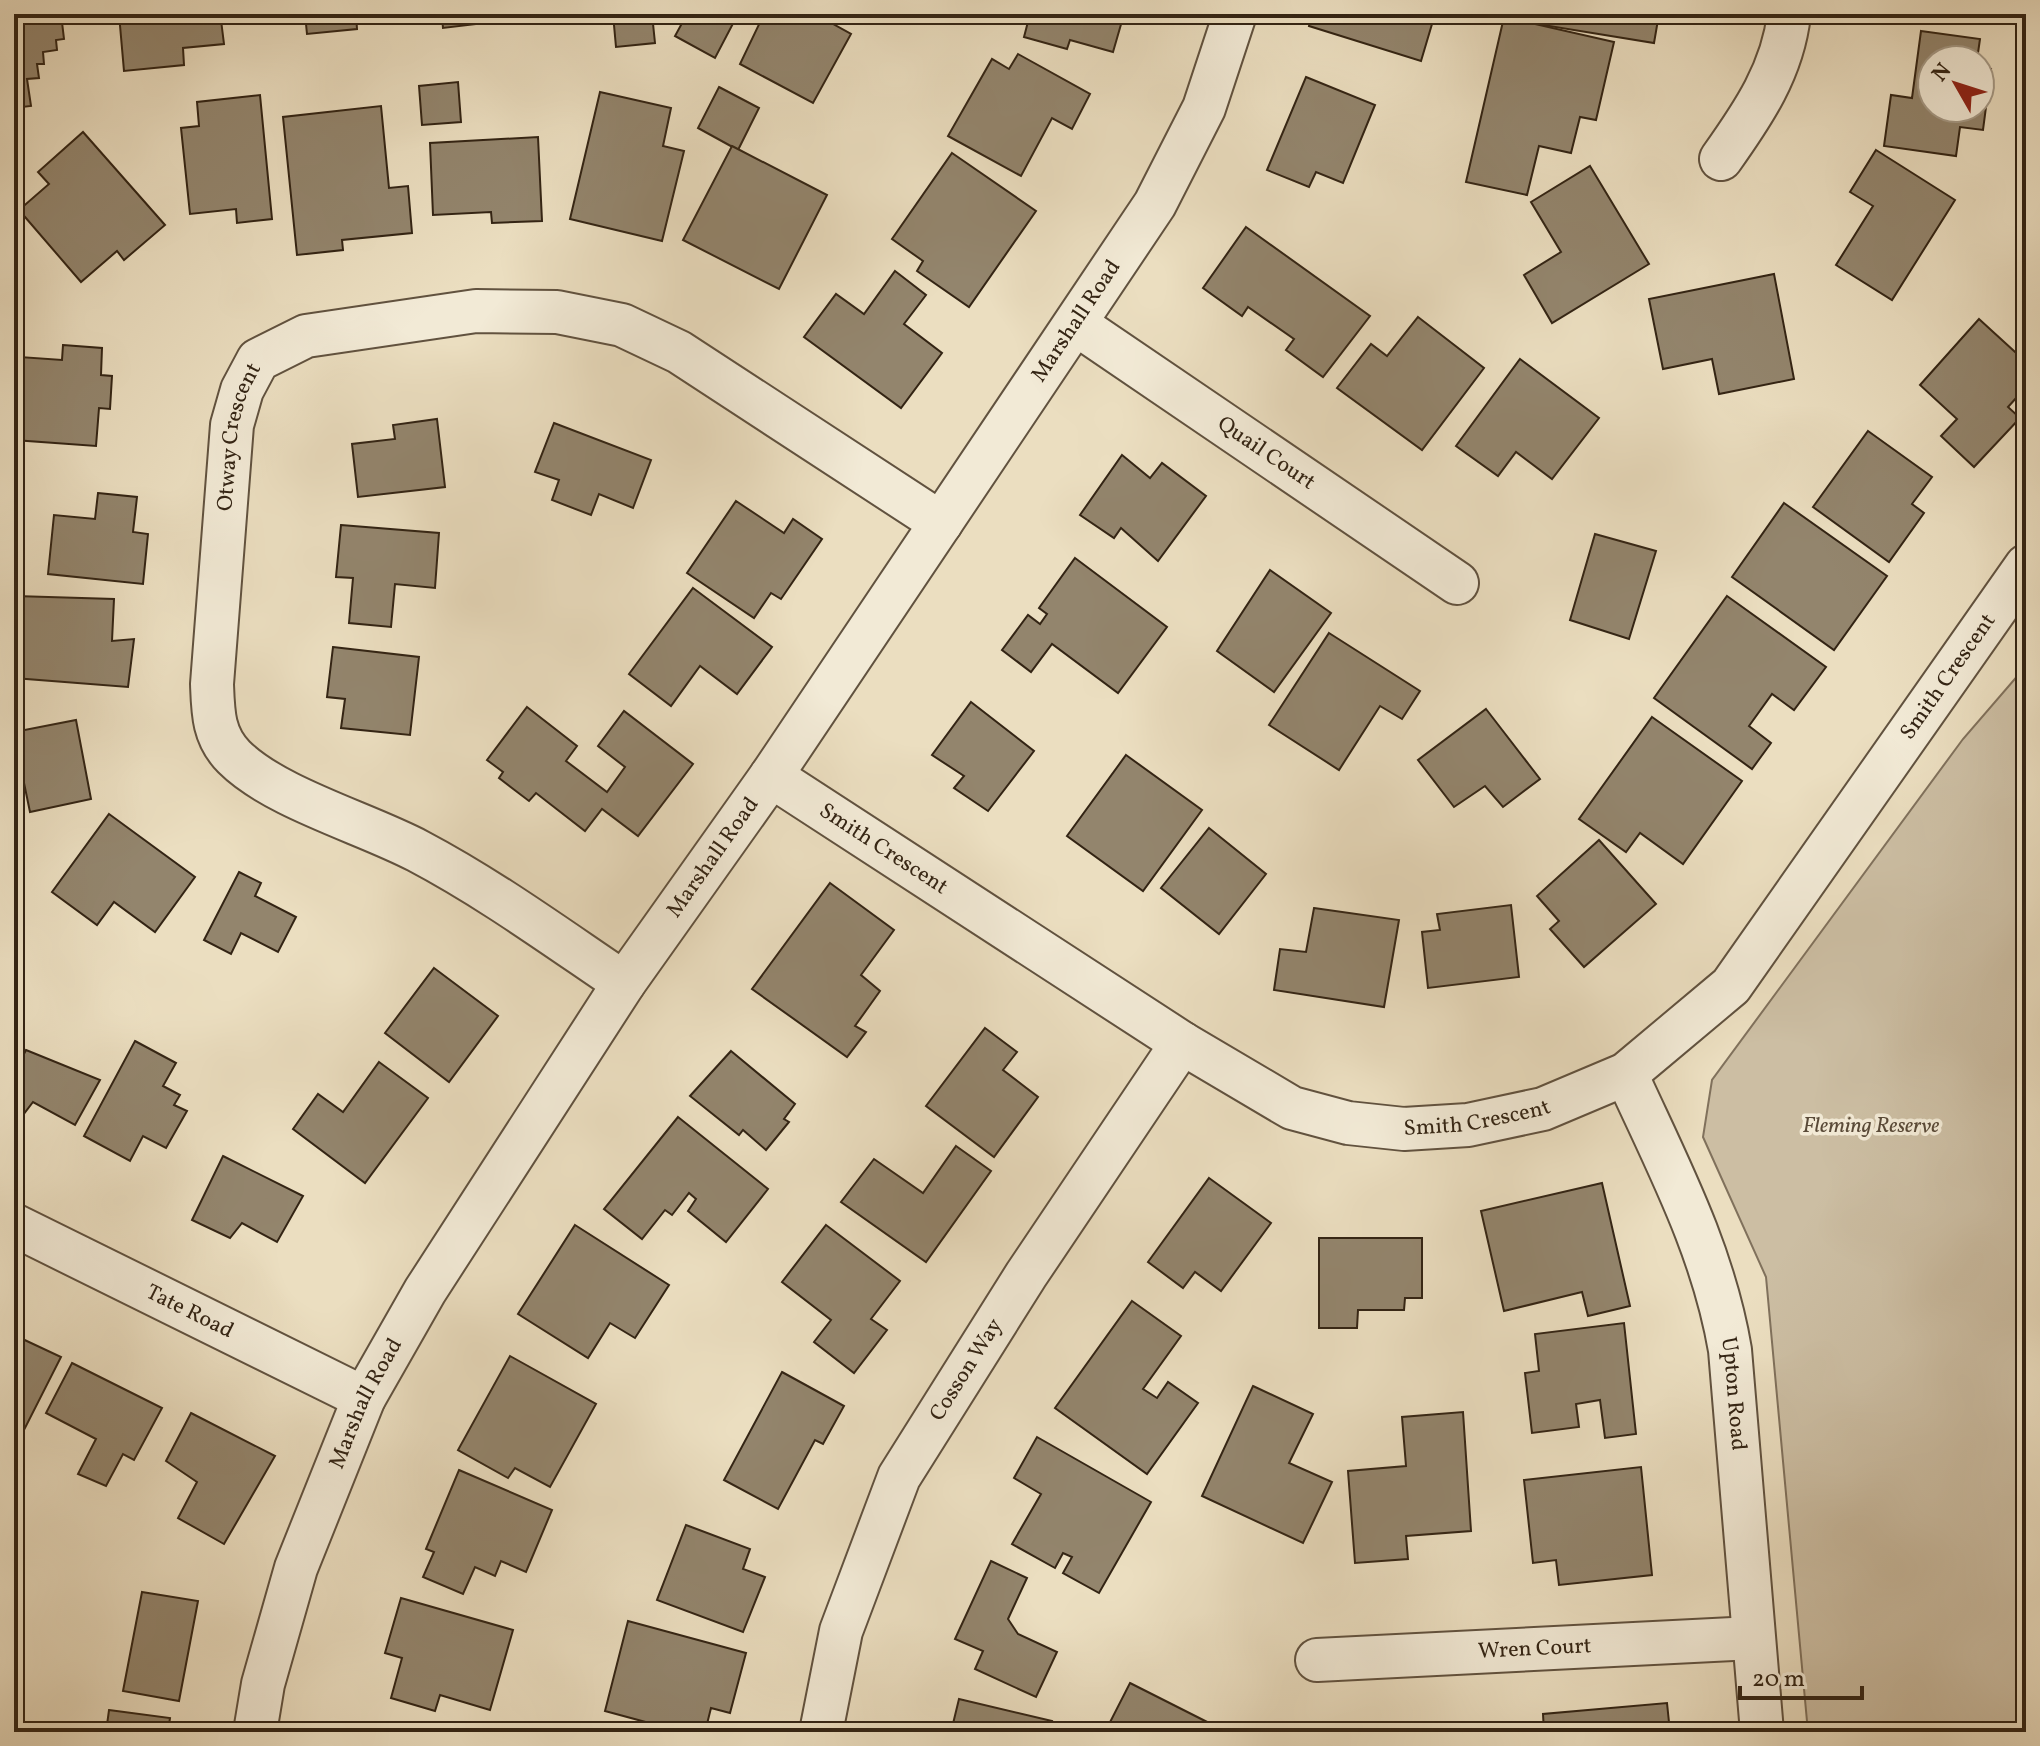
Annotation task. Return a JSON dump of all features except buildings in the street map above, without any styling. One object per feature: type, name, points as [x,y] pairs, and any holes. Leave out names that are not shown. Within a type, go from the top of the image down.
[{"type":"street","name":"Marshall Road","points":[[255,1732],[263,1684],[296,1568],[364,1398],[425,1291],[624,983],[771,776],[1076,324],[1162,190],[1204,108],[1235,14]]},
{"type":"street","points":[[1721,159],[1771,79],[1789,14]]},
{"type":"street","name":"Otway Crescent","points":[[624,983],[457,871],[394,838],[266,781],[233,756],[214,726],[212,684],[232,425],[242,390],[258,360],[306,336],[476,311],[557,312],[622,325],[679,352],[941,523]]},
{"type":"street","name":"Quail Court","points":[[1076,324],[1457,583]]},
{"type":"street","name":"Smith Crescent","points":[[771,776],[1182,1043],[1292,1108],[1348,1123],[1404,1129],[1468,1125],[1543,1109],[1626,1074],[1731,986],[2026,566]]},
{"type":"street","name":"Cosson Way","points":[[821,1732],[841,1631],[899,1477],[1026,1275],[1182,1043]]},
{"type":"street","name":"Upton Road","points":[[1626,1074],[1701,1236],[1721,1297],[1730,1350],[1762,1732]]},
{"type":"street","name":"Tate Road","points":[[14,1225],[364,1398]]},
{"type":"street","name":"Wren Court","points":[[1317,1660],[1753,1638]]},
{"type":"green space","name":"Fleming Reserve","points":[[2026,666],[2026,1732],[1808,1732],[1766,1277],[1703,1137],[1712,1080],[1963,739]]}]
